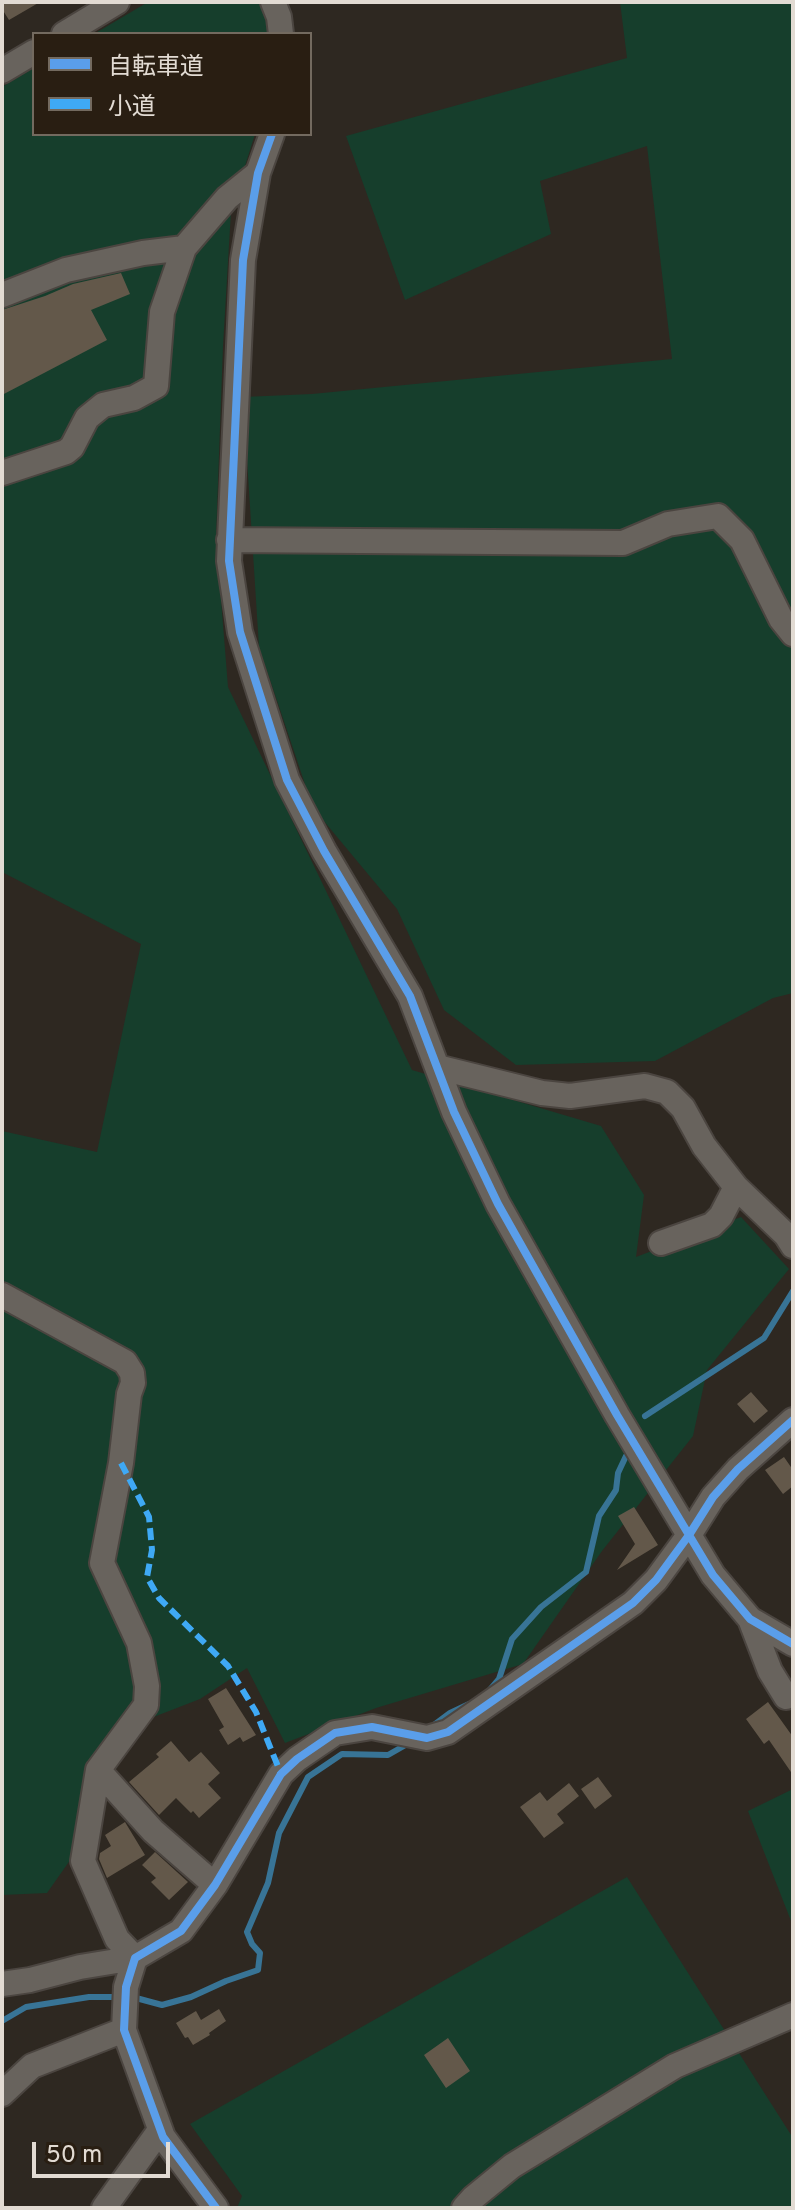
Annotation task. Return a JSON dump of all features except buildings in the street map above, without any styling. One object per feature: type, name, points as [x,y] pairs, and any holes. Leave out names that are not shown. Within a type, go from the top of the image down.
[{"type":"street","points":[[67,32],[117,2]]},
{"type":"street","points":[[273,2],[281,32]]},
{"type":"street","points":[[5,64],[32,53]]},
{"type":"street","points":[[271,136],[258,173],[243,260],[229,561],[240,632],[287,780],[324,851],[410,996],[454,1112],[498,1204],[617,1415],[713,1575],[750,1619],[770,1671],[786,1697]]},
{"type":"street","points":[[2,473],[66,452],[72,447],[87,418],[103,405],[134,398],[156,386],[162,312],[184,248],[227,198],[258,173]]},
{"type":"street","points":[[2,295],[66,270],[143,253],[184,248]]},
{"type":"street","points":[[229,540],[623,543],[668,524],[718,516],[742,540],[781,619],[793,634]]},
{"type":"street","points":[[437,1067],[542,1093],[570,1096],[645,1086],[667,1092],[683,1108],[704,1146],[736,1187],[791,1235]]},
{"type":"street","points":[[661,1243],[712,1225],[721,1216],[736,1187]]},
{"type":"street","points":[[2,1295],[125,1362],[132,1373],[121,1463],[102,1563],[139,1643],[147,1686],[146,1705],[98,1770],[83,1861],[117,1939],[135,1958]]},
{"type":"street","points":[[2,1984],[135,1958],[181,1931],[215,1885],[281,1774],[297,1759],[335,1733],[372,1727],[427,1738],[448,1732],[633,1603],[656,1580],[713,1497],[738,1469],[793,1420]]},
{"type":"street","points":[[750,1619],[793,1644]]},
{"type":"street","points":[[98,1770],[153,1831],[215,1885]]},
{"type":"street","points":[[135,1958],[126,1987],[124,2030],[163,2137],[216,2208]]},
{"type":"street","points":[[464,2208],[512,2166],[675,2066],[793,2015]]},
{"type":"street","points":[[2,2094],[32,2066],[124,2030]]},
{"type":"street","points":[[104,2208],[160,2130]]},
{"type":"green space","points":[[148,2],[259,2],[270,32],[97,32]]},
{"type":"green space","points":[[620,2],[793,2],[793,993],[773,998],[655,1061],[516,1065],[444,1010],[397,909],[313,808],[259,647],[243,397],[312,394],[672,359],[647,146],[540,181],[551,234],[405,300],[346,136],[627,58]]},
{"type":"green space","points":[[32,69],[32,136],[254,136],[231,211],[223,346],[216,537],[228,687],[412,1070],[601,1126],[644,1195],[636,1257],[741,1217],[789,1269],[707,1370],[693,1436],[602,1551],[523,1664],[376,1708],[285,1743],[247,1668],[200,1699],[151,1718],[96,1767],[85,1839],[47,1893],[2,1895],[2,1131],[97,1152],[141,944],[2,872],[2,87]]},
{"type":"green space","points":[[793,1789],[793,1926],[748,1811]]},
{"type":"green space","points":[[627,1877],[793,2138],[793,2208],[237,2208],[242,2196],[190,2124]]},
{"type":"waterway","points":[[645,1416],[764,1338],[793,1291]]},
{"type":"waterway","points":[[488,1692],[499,1679],[512,1639],[541,1607],[586,1572],[599,1516],[616,1490],[618,1473],[626,1456]]},
{"type":"waterway","points":[[434,1725],[469,1704]]},
{"type":"waterway","points":[[130,1997],[162,2005],[191,1997],[258,1970],[260,1953],[247,1932],[268,1883],[279,1833],[308,1777],[342,1754],[388,1755],[409,1743]]},
{"type":"waterway","points":[[2,2021],[26,2007],[89,1997],[118,1997]]},
{"type":"marked path","points":[[121,1463],[149,1517],[152,1550],[147,1577],[159,1598],[228,1666],[256,1712],[281,1774]]},
{"type":"cycle path","points":[[271,136],[258,173],[243,260],[229,561],[240,632],[287,780],[324,851],[410,996],[454,1112],[498,1204],[617,1415],[713,1575],[750,1619],[793,1644]]},
{"type":"cycle path","points":[[216,2208],[163,2137],[124,2030],[126,1987],[135,1958],[181,1931],[215,1885],[281,1774],[297,1759],[335,1733],[372,1727],[427,1738],[448,1732],[633,1603],[656,1580],[713,1497],[738,1469],[793,1420]]}]
